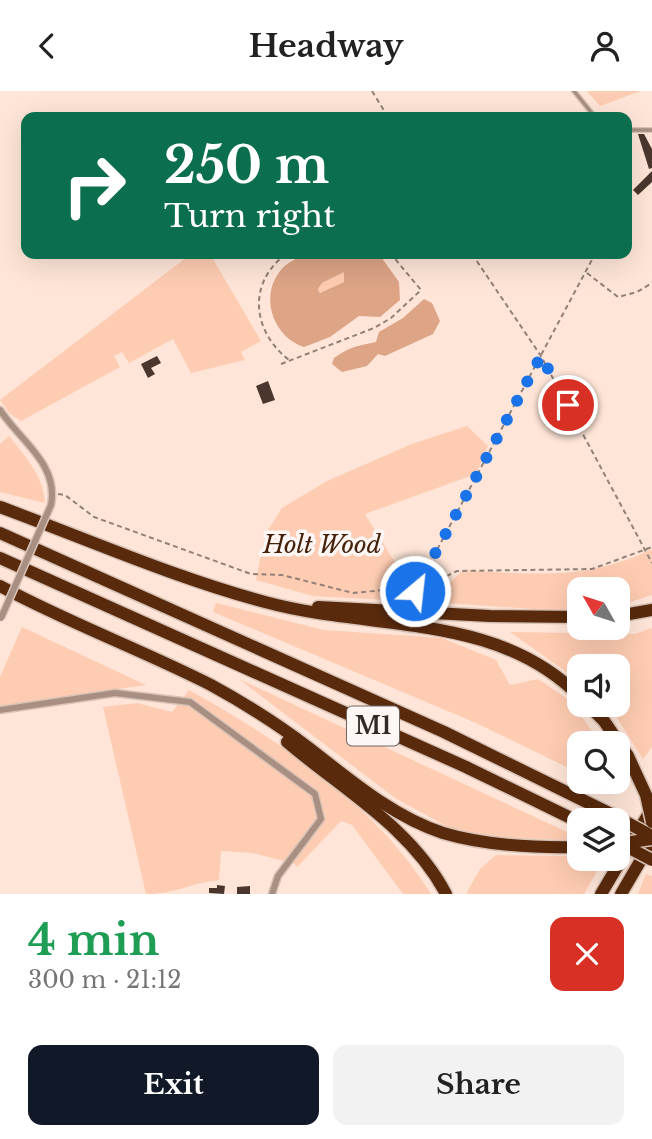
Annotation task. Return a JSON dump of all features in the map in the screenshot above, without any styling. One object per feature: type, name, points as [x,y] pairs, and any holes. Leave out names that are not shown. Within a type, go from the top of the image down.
[{"type":"highway","points":[[0,507],[269,603],[335,618],[444,630],[478,638],[539,663],[567,687]]},
{"type":"highway","name":"M1","points":[[0,533],[444,732],[611,814],[652,838]]},
{"type":"highway","name":"M1","points":[[0,558],[466,767],[567,817]]},
{"type":"highway","points":[[0,586],[211,686],[250,709],[359,787],[419,823],[442,832],[498,844],[567,847]]},
{"type":"highway","points":[[269,603],[490,616],[567,617]]},
{"type":"highway","points":[[630,614],[652,610]]},
{"type":"highway","points":[[250,709],[396,831],[422,857],[446,894]]},
{"type":"highway","points":[[597,717],[628,756],[646,796],[652,823]]},
{"type":"highway","points":[[601,894],[652,808]]},
{"type":"highway","points":[[630,841],[652,838]]},
{"type":"highway","points":[[621,894],[652,838]]},
{"type":"highway","points":[[630,849],[652,860]]},
{"type":"street","points":[[0,410],[13,429],[40,456],[50,474],[53,493],[51,505],[1,620]]},
{"type":"street","points":[[0,710],[115,692],[190,702],[315,794],[321,819],[278,876],[272,894]]},
{"type":"lane","points":[[574,91],[591,112]]},
{"type":"lane","points":[[632,130],[652,130]]},
{"type":"path","points":[[372,91],[385,112]]},
{"type":"path","points":[[282,259],[262,281],[257,299],[261,325],[274,346],[290,360]]},
{"type":"path","points":[[281,364],[374,328],[391,318],[421,290],[395,259]]},
{"type":"path","points":[[475,259],[541,356],[648,550],[652,562]]},
{"type":"path","points":[[415,591],[592,259]]},
{"type":"path","points":[[586,272],[618,297],[637,292],[652,283]]},
{"type":"path","points":[[53,493],[65,495],[94,517],[251,574],[282,575],[353,593],[394,589],[403,593],[415,591],[457,571],[592,569],[652,547]]},
{"type":"green space","points":[[587,91],[641,91],[600,106]]},
{"type":"green space","points":[[184,259],[213,259],[261,341],[241,352],[245,360],[191,373],[173,339],[129,363],[122,352],[114,356],[120,367],[21,421],[10,414],[0,400]]},
{"type":"green space","points":[[344,272],[344,282],[321,293],[318,289],[322,283]]},
{"type":"green space","name":"Holt Wood","points":[[467,426],[488,446],[476,474],[365,514],[410,587],[403,601],[313,596],[256,580],[265,535],[282,508],[327,481],[412,444]]},
{"type":"green space","points":[[9,436],[37,476],[45,503],[0,492],[0,444]]},
{"type":"green space","points":[[652,549],[652,595],[630,602],[630,577],[567,577],[567,611],[430,602],[463,570],[559,573],[582,571],[628,559]]},
{"type":"green space","points":[[216,603],[324,630],[442,638],[496,660],[510,685],[538,679],[567,699],[567,717],[582,717],[592,731],[567,731],[567,767],[476,723],[213,612]]},
{"type":"green space","points":[[22,627],[146,685],[0,706],[0,677]]},
{"type":"green space","points":[[652,628],[652,747],[643,759],[630,738],[630,731],[625,731],[617,717],[630,717],[630,654],[567,654],[567,672],[510,632],[567,633],[567,641],[630,641],[630,634]]},
{"type":"green space","points":[[239,679],[567,832],[567,840],[488,837],[450,828],[395,798]]},
{"type":"green space","points":[[189,690],[291,753],[355,804],[409,862],[431,894],[403,894],[352,825],[341,821],[297,867],[288,856],[284,861],[253,853],[221,851],[219,880],[146,894],[103,707],[137,703],[172,712]]},
{"type":"green space","points":[[496,855],[567,856],[567,871],[597,871],[584,894],[466,894],[480,869]]},
{"type":"green space","points":[[646,874],[652,876],[652,894],[638,894]]},
{"type":"shaded area","points":[[297,259],[383,259],[399,282],[400,300],[380,317],[359,316],[330,337],[304,347],[285,335],[273,317],[270,295],[280,270]],"holes":[[[344,272],[344,282],[320,293],[318,289],[322,283]]]},
{"type":"shaded area","points":[[424,299],[432,303],[440,321],[433,334],[385,356],[378,354],[367,366],[342,372],[332,364],[334,358],[345,351],[376,342],[379,332],[403,318]]},
{"type":"building","points":[[638,134],[644,134],[652,149],[652,168],[649,169]]},
{"type":"building","points":[[652,171],[652,182],[638,195],[633,190]]},
{"type":"building","points":[[157,356],[161,363],[151,368],[155,374],[148,378],[141,364]]},
{"type":"building","points":[[268,381],[275,400],[263,404],[256,386]]},
{"type":"building","points":[[217,885],[225,886],[224,894],[209,893],[209,888],[217,888]]},
{"type":"building","points":[[250,886],[250,894],[237,894],[237,887]]},
{"type":"route","points":[[415,591],[541,356],[568,405]]}]
